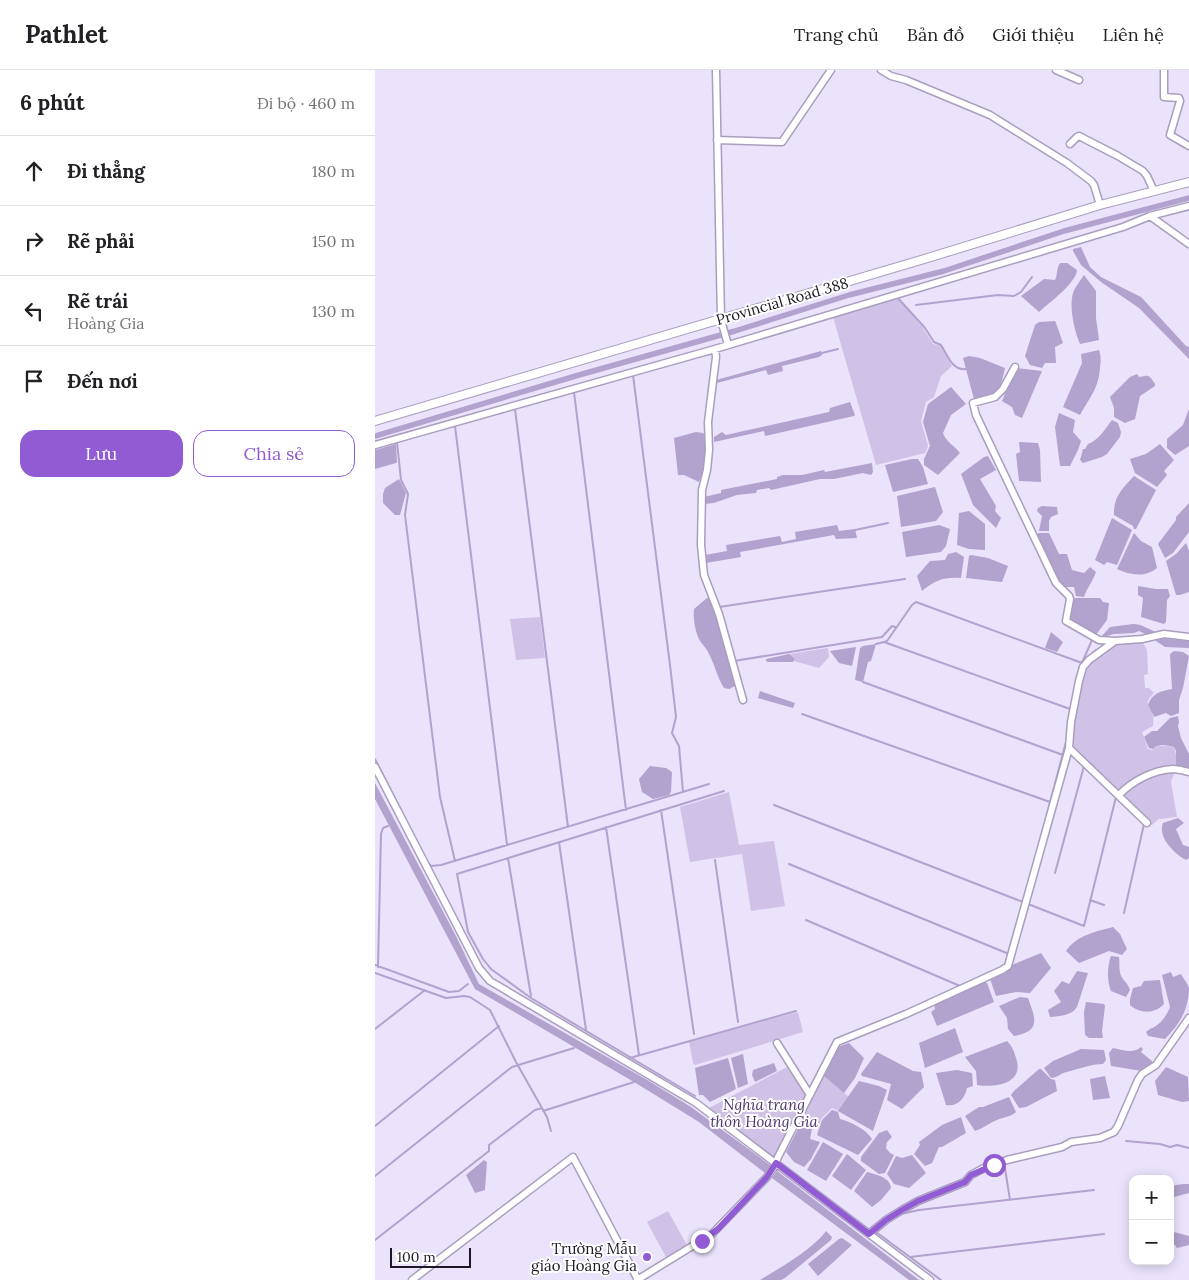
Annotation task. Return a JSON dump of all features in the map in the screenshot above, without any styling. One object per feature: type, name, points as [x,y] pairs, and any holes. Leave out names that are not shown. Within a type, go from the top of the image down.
[{"type":"main road","name":"Provincial Road 388","points":[[375,421],[721,321],[1100,205],[1189,182]]},
{"type":"street","points":[[716,70],[721,321],[728,344]]},
{"type":"street","points":[[717,140],[782,142],[831,70]]},
{"type":"street","points":[[881,70],[891,76],[906,80],[990,115],[1067,163],[1091,181],[1095,185],[1100,205]]},
{"type":"street","points":[[1056,70],[1079,80]]},
{"type":"street","points":[[1165,70],[1164,97],[1179,98],[1180,101],[1170,135],[1189,146]]},
{"type":"street","points":[[1070,144],[1079,136],[1118,156],[1145,174],[1154,190]]},
{"type":"street","points":[[375,445],[715,349],[1123,227],[1150,216],[1189,206]]},
{"type":"street","points":[[1150,216],[1189,244]]},
{"type":"street","points":[[715,349],[716,357],[708,422],[709,450],[702,490],[701,545],[704,575],[719,614],[743,700]]},
{"type":"street","points":[[1015,367],[1003,389],[995,397],[973,403],[976,415],[1056,583],[1070,599],[1067,621],[1101,641],[1142,639],[1164,634],[1189,637]]},
{"type":"street","points":[[412,1280],[573,1157],[638,1280],[712,1234],[767,1177],[775,1165],[837,1042],[905,1014],[1003,970],[1008,966],[1069,748],[1072,716],[1083,668],[1089,660],[1115,641]]},
{"type":"street","points":[[1069,748],[1147,823]]},
{"type":"street","points":[[375,767],[484,975],[503,989],[696,1103],[775,1165],[930,1280]]},
{"type":"street","points":[[1119,795],[1128,785],[1147,776],[1173,769],[1189,772]]},
{"type":"street","points":[[869,1234],[902,1210],[918,1201],[965,1182],[971,1175],[984,1168],[1007,1160],[1062,1147],[1071,1142],[1101,1138],[1114,1132],[1138,1080],[1142,1074],[1156,1065],[1189,1018]]},
{"type":"street","points":[[777,1043],[810,1095]]},
{"type":"green space","points":[[897,297],[923,328],[933,344],[941,346],[952,366],[941,376],[934,397],[926,402],[921,421],[928,446],[925,453],[876,465],[833,317]]},
{"type":"green space","points":[[540,617],[545,658],[516,660],[510,619]]},
{"type":"green space","points":[[1142,641],[1147,650],[1148,674],[1144,675],[1145,688],[1149,688],[1154,693],[1148,700],[1153,718],[1153,726],[1142,732],[1148,749],[1152,750],[1162,746],[1174,747],[1177,760],[1175,768],[1146,775],[1119,793],[1075,752],[1071,740],[1072,722],[1085,668],[1112,643]]},
{"type":"green space","points":[[828,648],[829,657],[819,668],[794,661],[795,659],[789,654]]},
{"type":"green space","points":[[1175,771],[1171,782],[1177,817],[1159,819],[1152,825],[1120,795],[1148,777]]},
{"type":"green space","points":[[729,792],[739,845],[774,841],[785,906],[751,911],[742,854],[690,862],[680,807]]},
{"type":"green space","points":[[798,1012],[803,1032],[695,1065],[693,1063],[689,1041]]},
{"type":"green space","name":"Nghĩa trang thôn Hoàng Gia","points":[[789,1066],[809,1100],[823,1075],[849,1097],[838,1111],[832,1108],[821,1119],[818,1129],[795,1117],[775,1158],[709,1108]]},
{"type":"green space","points":[[668,1211],[688,1247],[667,1259],[647,1222]]},
{"type":"shaded area","points":[[1081,247],[1090,267],[1101,277],[1141,297],[1189,347],[1189,359],[1139,308],[1101,282],[1081,265],[1073,249]]},
{"type":"shaded area","points":[[1060,263],[1067,263],[1077,270],[1076,275],[1062,292],[1039,312],[1021,296],[1044,279],[1055,280]]},
{"type":"shaded area","points":[[1084,275],[1096,291],[1096,318],[1099,340],[1080,344],[1073,318],[1072,299],[1074,291]]},
{"type":"shaded area","points":[[1055,321],[1063,343],[1055,347],[1056,363],[1045,363],[1042,368],[1030,365],[1025,356],[1035,325],[1039,322]]},
{"type":"shaded area","points":[[1099,350],[1101,361],[1098,381],[1080,415],[1063,407],[1082,363],[1081,354]]},
{"type":"shaded area","points":[[821,351],[822,355],[819,357],[782,366],[783,371],[768,375],[766,370],[717,383],[716,380]]},
{"type":"shaded area","points":[[969,356],[980,358],[1005,368],[997,391],[974,399],[963,358]]},
{"type":"shaded area","points":[[1016,368],[1042,371],[1022,418],[1015,415],[1012,407],[1002,401]]},
{"type":"shaded area","points":[[1137,374],[1139,377],[1149,376],[1155,386],[1140,396],[1135,419],[1125,423],[1114,417],[1114,408],[1110,397],[1130,377]]},
{"type":"shaded area","points":[[951,387],[966,404],[951,415],[943,433],[946,439],[960,453],[938,475],[924,465],[924,459],[930,446],[923,422],[928,404]]},
{"type":"shaded area","points":[[850,402],[854,416],[765,436],[764,431],[714,442],[714,437],[722,432],[726,435],[829,412],[830,408]]},
{"type":"shaded area","points":[[1189,409],[1189,446],[1175,455],[1167,448],[1167,439],[1183,425]]},
{"type":"shaded area","points":[[1059,413],[1075,420],[1073,432],[1081,441],[1070,466],[1060,466],[1055,427]]},
{"type":"shaded area","points":[[1112,420],[1118,423],[1121,432],[1120,437],[1107,454],[1083,463],[1080,460],[1083,449],[1099,437]]},
{"type":"shaded area","points":[[696,432],[703,433],[707,438],[704,469],[699,482],[684,475],[678,475],[674,438]]},
{"type":"shaded area","points":[[1019,442],[1038,443],[1041,482],[1019,481],[1016,454],[1020,452]]},
{"type":"shaded area","points":[[396,444],[397,462],[375,469],[375,450]]},
{"type":"shaded area","points":[[1160,444],[1174,460],[1164,471],[1167,475],[1157,487],[1135,473],[1130,459],[1146,454]]},
{"type":"shaded area","points":[[988,456],[996,470],[980,479],[996,506],[995,511],[1001,518],[996,528],[973,505],[961,474]]},
{"type":"shaded area","points":[[918,459],[923,467],[928,484],[893,492],[885,465]]},
{"type":"shaded area","points":[[872,463],[873,472],[871,475],[863,473],[834,479],[820,479],[771,490],[769,488],[757,490],[756,493],[737,495],[714,503],[704,504],[704,497],[721,493],[721,490],[777,479],[777,477],[783,475],[802,475],[824,470],[825,472]]},
{"type":"shaded area","points":[[1134,476],[1156,490],[1136,529],[1114,515],[1117,498]]},
{"type":"shaded area","points":[[399,479],[406,493],[400,515],[395,515],[383,503],[383,494],[385,488]]},
{"type":"shaded area","points":[[935,487],[943,512],[936,521],[901,527],[897,496]]},
{"type":"shaded area","points":[[1189,503],[1189,532],[1173,553],[1165,558],[1158,544],[1176,520],[1176,517]]},
{"type":"shaded area","points":[[1042,506],[1057,507],[1058,514],[1051,517],[1049,521],[1049,531],[1039,531],[1042,516],[1037,511]]},
{"type":"shaded area","points":[[969,511],[985,524],[985,550],[969,549],[957,545],[959,513]]},
{"type":"shaded area","points":[[1112,518],[1132,530],[1117,565],[1107,562],[1104,565],[1095,560]]},
{"type":"shaded area","points":[[837,525],[839,531],[855,529],[857,538],[836,539],[834,535],[740,552],[741,557],[706,563],[705,555],[727,551],[726,545],[780,536],[782,542],[796,539],[795,532]]},
{"type":"shaded area","points":[[939,525],[950,529],[946,546],[941,552],[906,557],[902,532]]},
{"type":"shaded area","points":[[1039,533],[1049,533],[1059,554],[1067,554],[1072,570],[1084,573],[1090,567],[1096,572],[1084,597],[1076,596],[1074,587],[1062,587],[1059,584],[1036,535]]},
{"type":"shaded area","points":[[1134,533],[1141,541],[1152,547],[1157,568],[1148,573],[1132,574],[1117,569]]},
{"type":"shaded area","points":[[1186,543],[1189,551],[1189,592],[1176,595],[1166,561]]},
{"type":"shaded area","points":[[956,552],[964,557],[961,578],[940,580],[922,591],[917,576],[930,561],[945,560],[948,554]]},
{"type":"shaded area","points":[[969,556],[988,558],[1008,566],[1002,582],[966,578]]},
{"type":"shaded area","points":[[1138,586],[1168,589],[1170,596],[1167,600],[1166,622],[1164,624],[1141,617],[1143,598],[1138,595]]},
{"type":"shaded area","points":[[707,598],[710,599],[713,605],[736,683],[735,686],[729,689],[724,688],[707,650],[700,641],[694,621],[694,609]]},
{"type":"shaded area","points":[[1075,598],[1100,598],[1103,602],[1109,603],[1107,620],[1095,636],[1068,619],[1071,603]]},
{"type":"shaded area","points":[[1133,624],[1145,627],[1156,632],[1156,634],[1147,635],[1139,631],[1100,638],[1110,627]]},
{"type":"shaded area","points":[[1051,632],[1063,642],[1057,652],[1045,648]]},
{"type":"shaded area","points":[[1157,638],[1189,641],[1189,648],[1165,647],[1156,641]]},
{"type":"shaded area","points":[[876,644],[871,661],[868,662],[863,682],[855,680],[860,648]]},
{"type":"shaded area","points":[[856,647],[852,666],[839,663],[830,651]]},
{"type":"shaded area","points":[[1174,651],[1183,652],[1189,656],[1179,700],[1179,713],[1171,716],[1166,713],[1154,717],[1148,705],[1154,695],[1172,689],[1170,654]]},
{"type":"shaded area","points":[[789,654],[795,659],[793,662],[766,661],[766,659]]},
{"type":"shaded area","points":[[760,691],[795,703],[793,708],[758,698]]},
{"type":"shaded area","points":[[1178,716],[1181,738],[1189,754],[1189,769],[1176,765],[1176,751],[1174,747],[1163,745],[1153,749],[1149,748],[1144,737],[1152,731],[1157,731],[1170,718]]},
{"type":"shaded area","points":[[650,766],[666,768],[672,772],[671,792],[669,795],[653,799],[642,792],[639,779]]},
{"type":"shaded area","points":[[375,783],[456,936],[479,984],[691,1107],[770,1165],[765,1173],[699,1122],[475,989],[375,799]]},
{"type":"shaded area","points":[[1178,818],[1184,823],[1176,829],[1183,845],[1189,847],[1189,858],[1186,860],[1172,849],[1163,834],[1163,823]]},
{"type":"shaded area","points":[[1113,927],[1120,934],[1127,949],[1122,955],[1109,951],[1079,963],[1066,951],[1075,941]]},
{"type":"shaded area","points":[[1041,953],[1051,968],[1030,993],[1016,992],[996,996],[990,979],[1005,972],[1012,965]]},
{"type":"shaded area","points":[[1111,956],[1119,957],[1120,974],[1130,990],[1126,997],[1111,991],[1108,974]]},
{"type":"shaded area","points":[[1077,971],[1088,973],[1077,1007],[1068,1014],[1050,1017],[1048,1010],[1061,1002],[1054,991],[1062,981],[1069,984]]},
{"type":"shaded area","points":[[1171,972],[1173,977],[1181,974],[1189,988],[1185,1010],[1175,1028],[1165,1039],[1148,1036],[1146,1032],[1161,1022],[1170,1007],[1162,975]]},
{"type":"shaded area","points":[[1160,980],[1164,1004],[1156,1010],[1147,1012],[1138,1010],[1130,1005],[1133,988],[1141,986],[1144,981]]},
{"type":"shaded area","points":[[983,981],[987,983],[994,1002],[937,1026],[931,1012],[935,1009],[934,1004]]},
{"type":"shaded area","points":[[1020,997],[1028,998],[1033,1012],[1034,1023],[1029,1031],[1014,1036],[1008,1029],[1007,1018],[999,1006]]},
{"type":"shaded area","points":[[1086,1002],[1104,1004],[1105,1006],[1103,1038],[1089,1038],[1085,1035],[1084,1012]]},
{"type":"shaded area","points":[[955,1028],[963,1052],[925,1068],[919,1043]]},
{"type":"shaded area","points":[[1007,1041],[1013,1049],[1016,1058],[1018,1067],[1016,1074],[1012,1079],[1000,1085],[977,1085],[976,1071],[965,1057]]},
{"type":"shaded area","points":[[849,1043],[864,1058],[855,1078],[844,1093],[824,1076],[838,1047]]},
{"type":"shaded area","points":[[1141,1047],[1143,1049],[1141,1052],[1152,1061],[1153,1065],[1142,1071],[1111,1066],[1109,1053],[1113,1048],[1132,1051]]},
{"type":"shaded area","points":[[1081,1049],[1104,1050],[1106,1060],[1103,1064],[1085,1067],[1051,1078],[1044,1068],[1053,1061]]},
{"type":"shaded area","points":[[877,1052],[913,1071],[921,1072],[924,1087],[902,1109],[887,1100],[891,1084],[862,1076],[861,1074]]},
{"type":"shaded area","points":[[743,1054],[748,1084],[738,1088],[731,1058]]},
{"type":"shaded area","points":[[728,1058],[736,1089],[710,1102],[703,1095],[699,1095],[695,1068]]},
{"type":"shaded area","points":[[774,1063],[777,1071],[755,1082],[752,1075],[753,1070]]},
{"type":"shaded area","points":[[1166,1067],[1188,1077],[1189,1101],[1182,1102],[1158,1095],[1155,1081]]},
{"type":"shaded area","points":[[1039,1069],[1055,1080],[1057,1091],[1026,1107],[1019,1108],[1011,1095]]},
{"type":"shaded area","points":[[957,1070],[972,1073],[973,1086],[967,1088],[963,1098],[957,1103],[946,1105],[936,1073]]},
{"type":"shaded area","points":[[1105,1076],[1110,1098],[1093,1100],[1090,1079]]},
{"type":"shaded area","points":[[859,1081],[887,1090],[873,1131],[838,1111]]},
{"type":"shaded area","points":[[1009,1097],[1016,1112],[975,1131],[965,1116],[979,1107]]},
{"type":"shaded area","points":[[832,1110],[838,1112],[840,1119],[858,1126],[872,1139],[858,1155],[817,1135],[822,1120]]},
{"type":"shaded area","points":[[961,1117],[966,1133],[939,1147],[932,1163],[925,1166],[914,1154],[920,1145],[919,1142],[942,1125]]},
{"type":"shaded area","points":[[800,1125],[812,1129],[810,1139],[820,1142],[811,1159],[804,1167],[794,1162],[786,1152]]},
{"type":"shaded area","points":[[887,1130],[892,1137],[887,1142],[886,1148],[894,1155],[885,1173],[879,1174],[861,1161],[861,1157],[879,1133]]},
{"type":"shaded area","points":[[823,1142],[843,1154],[826,1181],[807,1170]]},
{"type":"shaded area","points":[[847,1154],[866,1170],[851,1190],[832,1176]]},
{"type":"shaded area","points":[[912,1155],[926,1173],[909,1188],[894,1184],[887,1174],[896,1156],[902,1158]]},
{"type":"shaded area","points":[[484,1160],[487,1162],[485,1190],[475,1193],[466,1175]]},
{"type":"shaded area","points":[[777,1171],[919,1280],[909,1280],[772,1178]]},
{"type":"shaded area","points":[[867,1172],[886,1179],[891,1188],[872,1207],[854,1191]]},
{"type":"shaded area","points":[[1189,1184],[1189,1193],[1174,1197],[1174,1185]]},
{"type":"shaded area","points":[[826,1231],[832,1237],[831,1240],[785,1278],[781,1280],[760,1280],[805,1251]]},
{"type":"shaded area","points":[[1174,1232],[1189,1236],[1189,1245],[1177,1248]]},
{"type":"shaded area","points":[[842,1238],[852,1245],[818,1276],[808,1264]]},
{"type":"waterway","points":[[375,436],[735,331],[849,295],[944,271],[1064,231],[1189,198]]},
{"type":"waterway","points":[[916,305],[998,295],[1014,296],[1021,292],[1032,277]]},
{"type":"waterway","points":[[897,297],[925,328],[934,342],[941,345],[954,365],[961,369],[966,369]]},
{"type":"waterway","points":[[822,353],[838,349]]},
{"type":"waterway","points":[[694,358],[714,353]]},
{"type":"waterway","points":[[633,375],[676,717],[672,733],[679,746],[683,792]]},
{"type":"waterway","points":[[375,448],[620,379]]},
{"type":"waterway","points":[[574,392],[626,810]]},
{"type":"waterway","points":[[515,409],[568,827]]},
{"type":"waterway","points":[[455,426],[507,845]]},
{"type":"waterway","points":[[397,442],[401,480],[408,494],[405,515],[440,797],[455,861]]},
{"type":"waterway","points":[[855,530],[888,523]]},
{"type":"waterway","points":[[719,607],[905,579]]},
{"type":"waterway","points":[[1070,709],[884,642],[887,641],[916,602],[1082,663]]},
{"type":"waterway","points":[[734,661],[882,637],[892,626],[895,627]]},
{"type":"waterway","points":[[1081,665],[1092,640]]},
{"type":"waterway","points":[[876,644],[884,642]]},
{"type":"waterway","points":[[1091,655],[1096,650]]},
{"type":"waterway","points":[[863,682],[1063,755]]},
{"type":"waterway","points":[[1068,726],[1071,706]]},
{"type":"waterway","points":[[802,714],[1050,802]]},
{"type":"waterway","points":[[1033,867],[1067,738]]},
{"type":"waterway","points":[[375,759],[417,842]]},
{"type":"waterway","points":[[1055,873],[1084,766]]},
{"type":"waterway","points":[[427,861],[431,866],[441,865],[709,784]]},
{"type":"waterway","points":[[695,1096],[531,998],[491,969],[483,959],[468,932],[457,874],[724,791]]},
{"type":"waterway","points":[[1028,904],[1084,926],[1116,797]]},
{"type":"waterway","points":[[774,805],[1023,902]]},
{"type":"waterway","points":[[661,810],[694,1034]]},
{"type":"waterway","points":[[1124,913],[1144,824]]},
{"type":"waterway","points":[[378,967],[381,834],[383,828],[388,826]]},
{"type":"waterway","points":[[606,827],[639,1055]]},
{"type":"waterway","points":[[559,842],[586,1030]]},
{"type":"waterway","points":[[508,858],[531,996]]},
{"type":"waterway","points":[[715,860],[738,1022]]},
{"type":"waterway","points":[[789,864],[1009,954]]},
{"type":"waterway","points":[[1090,900],[1104,905]]},
{"type":"waterway","points":[[806,920],[960,986]]},
{"type":"waterway","points":[[375,965],[449,992],[459,991],[468,984]]},
{"type":"waterway","points":[[375,973],[446,998],[470,997],[490,1010],[516,1062],[547,1117],[551,1131]]},
{"type":"waterway","points":[[375,1029],[425,990]]},
{"type":"waterway","points":[[630,1058],[796,1011]]},
{"type":"waterway","points":[[375,1126],[499,1026]]},
{"type":"waterway","points":[[375,1176],[512,1067],[574,1048]]},
{"type":"waterway","points":[[543,1111],[634,1082]]},
{"type":"waterway","points":[[375,1240],[489,1151],[489,1145],[535,1110],[542,1108]]},
{"type":"waterway","points":[[1126,1141],[1160,1144],[1170,1147],[1177,1145],[1189,1148]]},
{"type":"waterway","points":[[1004,1162],[1010,1200]]},
{"type":"waterway","points":[[901,1214],[919,1210],[1094,1190]]},
{"type":"waterway","points":[[877,1231],[941,1280]]},
{"type":"waterway","points":[[910,1257],[1104,1234]]},
{"type":"place","name":"Trường Mẫu giáo Hoàng Gia","points":[[647,1257]]},
{"type":"route","points":[[702,1241],[718,1229],[767,1177],[776,1163],[869,1234],[886,1220],[918,1201],[965,1182],[971,1175],[994,1165]]}]
